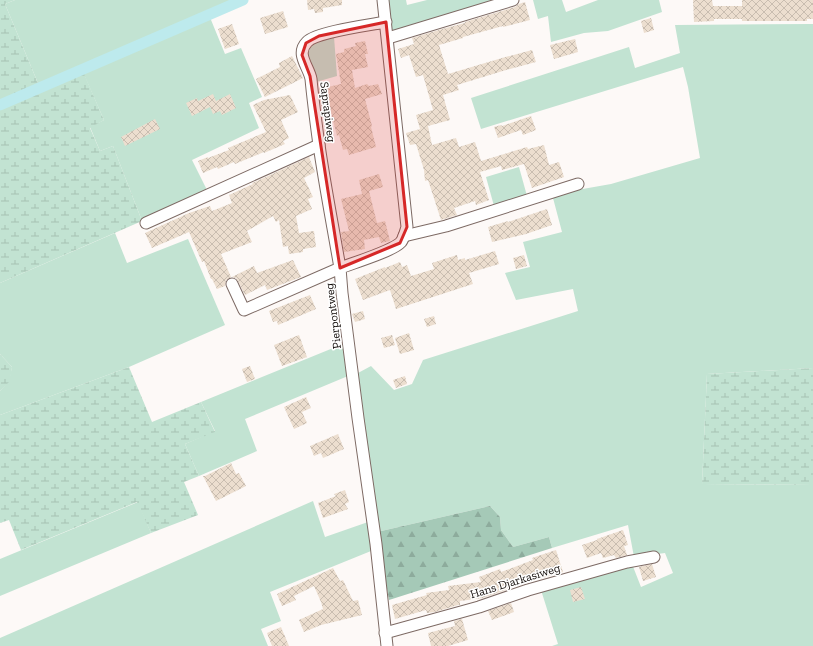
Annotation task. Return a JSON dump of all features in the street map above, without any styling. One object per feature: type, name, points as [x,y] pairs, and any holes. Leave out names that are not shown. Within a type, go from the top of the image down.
[{"type":"street","points":[[383,0],[407,228],[404,236]]},
{"type":"street","points":[[388,38],[513,0]]},
{"type":"street","name":"Saprapiweg","points":[[340,268],[319,145],[310,76],[303,59],[302,51],[308,41],[319,36],[336,31],[386,22]]},
{"type":"street","points":[[146,223],[319,145]]},
{"type":"street","points":[[404,236],[446,226],[578,184]]},
{"type":"street","name":"Pierpontweg","points":[[387,646],[376,544],[358,418],[340,268],[392,248],[400,243],[404,236]]},
{"type":"street","points":[[232,284],[244,310],[340,268]]},
{"type":"street","name":"Hans Djarkasiweg","points":[[385,633],[478,607],[528,590],[627,562],[654,557]]},
{"type":"highlighted area","points":[[386,22],[407,227],[400,243],[340,268],[310,76],[302,55],[306,43],[319,36]]},
{"type":"green space","points":[[0,0],[15,0],[5,4],[40,88],[82,69],[104,120],[90,128],[100,151],[113,146],[142,221],[0,283]]},
{"type":"green space","points":[[15,0],[243,0],[209,15],[225,54],[241,48],[262,97],[249,103],[259,128],[192,160],[207,190],[142,221],[113,146],[100,151],[90,127],[104,120],[82,70],[40,88],[5,4]]},
{"type":"green space","points":[[387,0],[406,0],[407,5],[427,0],[501,0],[391,33]]},
{"type":"green space","points":[[533,0],[562,0],[566,12],[598,0],[659,0],[662,12],[608,31],[584,33],[551,42],[548,16],[538,19]]},
{"type":"green space","points":[[813,24],[813,368],[707,374],[702,484],[813,485],[813,646],[552,646],[558,644],[541,590],[632,564],[641,587],[673,573],[665,553],[634,557],[628,525],[552,548],[549,537],[513,547],[501,530],[500,517],[490,506],[377,532],[358,373],[371,366],[394,390],[412,384],[423,360],[578,311],[573,289],[516,300],[505,273],[530,267],[523,242],[562,232],[553,198],[577,190],[611,184],[700,158],[688,87],[683,67],[481,129],[471,98],[629,47],[635,68],[680,53],[675,25]]},
{"type":"green space","points":[[334,37],[337,76],[316,82],[306,52],[310,44]]},
{"type":"green space","points":[[519,167],[527,196],[494,206],[486,177]]},
{"type":"green space","points":[[115,233],[127,263],[188,239],[225,325],[129,367],[0,415],[0,391],[9,381],[12,367],[0,354],[0,283]]},
{"type":"green space","points":[[343,344],[348,376],[245,419],[257,451],[199,476],[185,444],[215,431],[201,402]]},
{"type":"green space","points":[[0,354],[12,367],[10,381],[0,391]]},
{"type":"green space","points":[[129,367],[152,422],[201,402],[215,432],[185,444],[199,476],[184,482],[198,515],[151,533],[137,502],[21,550],[9,520],[0,523],[0,415]]},
{"type":"green space","points":[[813,368],[813,485],[702,484],[707,374]]},
{"type":"green space","points":[[313,501],[325,537],[368,522],[371,551],[270,592],[281,621],[261,629],[268,646],[0,646],[0,638]]},
{"type":"green space","points":[[138,502],[151,533],[0,596],[0,559]]},
{"type":"green space","points":[[490,506],[500,517],[501,530],[513,547],[549,537],[552,548],[389,600],[377,532]]},
{"type":"building","points":[[307,0],[342,0],[342,5],[323,8],[323,12],[315,13],[314,9],[308,10]]},
{"type":"building","points":[[693,0],[712,0],[713,6],[742,6],[742,0],[813,0],[813,19],[807,19],[807,21],[742,21],[742,19],[714,19],[714,21],[694,22]]},
{"type":"building","points":[[525,2],[530,20],[503,26],[439,45],[448,74],[532,50],[536,62],[457,85],[459,90],[443,95],[450,120],[428,126],[432,145],[456,138],[459,147],[475,142],[481,161],[527,147],[528,149],[544,145],[549,165],[559,162],[564,177],[532,188],[524,164],[502,170],[501,166],[480,172],[489,200],[476,205],[475,201],[454,208],[457,215],[441,220],[428,180],[425,181],[424,170],[416,144],[410,145],[406,133],[420,129],[416,115],[433,110],[423,75],[416,77],[409,55],[401,58],[398,49],[414,44],[412,38],[465,23],[515,7]]},
{"type":"building","points":[[283,11],[288,27],[265,34],[260,18]]},
{"type":"building","points":[[651,18],[654,30],[644,33],[641,21]]},
{"type":"building","points":[[232,24],[239,44],[225,49],[218,29]]},
{"type":"building","points":[[575,39],[578,52],[554,59],[550,45]]},
{"type":"building","points":[[365,41],[368,54],[365,54],[368,67],[352,70],[355,88],[367,84],[369,86],[378,84],[382,94],[365,99],[376,147],[349,155],[347,149],[343,150],[339,135],[337,136],[329,104],[321,106],[319,89],[341,84],[336,54],[344,52],[344,49],[356,46],[355,43]]},
{"type":"building","points":[[292,56],[303,78],[265,97],[256,79],[280,67],[279,63]]},
{"type":"building","points":[[213,94],[216,101],[230,94],[236,108],[222,115],[220,111],[213,114],[210,107],[192,116],[186,103],[197,98],[198,101]]},
{"type":"building","points":[[290,95],[298,112],[281,120],[289,138],[283,141],[285,144],[235,164],[234,162],[218,169],[217,167],[203,173],[198,161],[229,150],[228,148],[266,132],[253,105],[264,100]]},
{"type":"building","points":[[531,116],[536,130],[523,135],[521,130],[498,138],[494,127],[502,126]]},
{"type":"building","points":[[155,119],[160,129],[125,146],[121,137]]},
{"type":"building","points":[[309,157],[315,172],[304,178],[313,197],[308,199],[312,209],[296,216],[299,233],[314,231],[316,247],[303,249],[303,252],[289,254],[288,246],[283,247],[279,220],[276,222],[273,216],[247,231],[252,242],[221,254],[231,277],[226,280],[225,286],[217,289],[211,279],[204,261],[202,262],[189,232],[152,248],[145,233],[189,213],[210,206],[212,211],[232,203],[229,195]]},
{"type":"building","points":[[379,174],[383,187],[369,191],[377,223],[385,221],[390,241],[381,243],[379,237],[364,240],[365,249],[344,252],[341,232],[349,231],[341,199],[362,194],[359,180]]},
{"type":"building","points":[[547,209],[552,225],[526,234],[492,242],[488,227]]},
{"type":"building","points":[[495,251],[499,264],[469,273],[473,284],[396,309],[390,290],[363,300],[355,279],[400,262],[402,267],[407,265],[411,276],[434,269],[432,263],[457,255],[458,260],[465,258],[465,260]]},
{"type":"building","points":[[524,255],[527,266],[516,269],[513,258]]},
{"type":"building","points":[[293,260],[301,277],[267,290],[265,285],[245,295],[236,278],[232,277],[254,266],[257,273]]},
{"type":"building","points":[[310,295],[316,309],[278,325],[277,321],[273,322],[269,311]]},
{"type":"building","points":[[363,311],[365,319],[355,322],[352,314]]},
{"type":"building","points":[[434,316],[436,324],[427,327],[424,319]]},
{"type":"building","points":[[409,333],[414,350],[400,354],[395,338]]},
{"type":"building","points":[[299,335],[307,357],[282,366],[274,345]]},
{"type":"building","points":[[392,335],[395,345],[384,348],[381,338]]},
{"type":"building","points":[[250,366],[255,379],[247,382],[242,369]]},
{"type":"building","points":[[405,376],[407,384],[396,388],[393,380]]},
{"type":"building","points":[[306,397],[311,408],[302,412],[307,423],[294,429],[284,407]]},
{"type":"building","points":[[338,434],[344,449],[323,458],[321,453],[314,456],[310,446]]},
{"type":"building","points":[[231,463],[236,474],[239,473],[246,486],[216,501],[203,476]]},
{"type":"building","points":[[345,490],[349,502],[345,504],[348,509],[323,518],[318,503],[336,496],[334,494]]},
{"type":"building","points":[[623,530],[628,545],[624,546],[627,555],[616,558],[614,555],[603,558],[601,553],[587,558],[582,545]]},
{"type":"building","points":[[556,550],[563,572],[539,579],[537,572],[518,579],[520,584],[483,598],[460,601],[460,605],[435,612],[427,613],[426,610],[395,619],[392,605],[427,595],[426,593],[449,590],[448,586],[481,582],[479,577],[500,569],[501,572],[533,560],[532,558]]},
{"type":"building","points":[[652,564],[656,577],[643,581],[639,567]]},
{"type":"building","points":[[333,568],[340,581],[343,580],[353,601],[358,600],[362,615],[321,625],[304,632],[299,620],[323,609],[314,586],[294,596],[296,600],[282,606],[277,594]]},
{"type":"building","points":[[581,587],[585,599],[573,602],[570,590]]},
{"type":"building","points":[[511,603],[514,612],[492,620],[488,611]]},
{"type":"building","points":[[462,619],[468,640],[448,646],[431,646],[428,633],[455,626],[454,621]]},
{"type":"building","points":[[281,627],[289,646],[272,646],[267,633]]},
{"type":"waterway","points":[[0,105],[243,0]]}]
